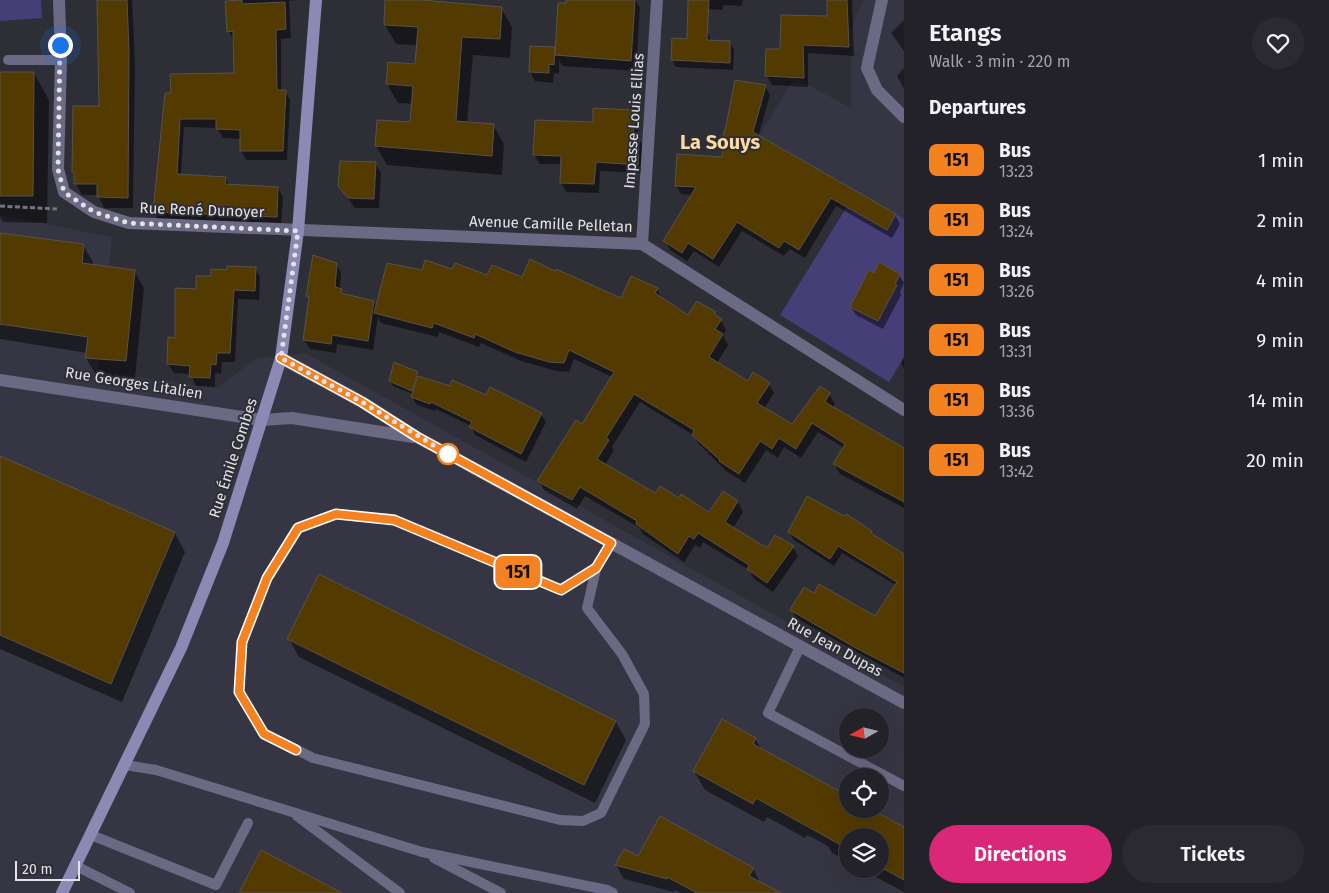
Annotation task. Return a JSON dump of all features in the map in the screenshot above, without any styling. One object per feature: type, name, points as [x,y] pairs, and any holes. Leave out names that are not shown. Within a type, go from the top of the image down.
[{"type":"street","name":"Rue René Dunoyer","points":[[59,0],[61,60],[58,169],[64,192],[94,212],[129,223],[298,231]]},
{"type":"street","name":"Rue Émile Combes","points":[[62,893],[181,648],[223,542],[281,358],[298,231],[316,0]]},
{"type":"street","name":"Impasse Louis Ellias","points":[[642,244],[657,0]]},
{"type":"street","points":[[882,0],[867,68],[877,90],[904,117]]},
{"type":"street","name":"Avenue Camille Pelletan","points":[[298,231],[642,244],[904,410]]},
{"type":"street","name":"Rue Jean Dupas","points":[[281,358],[362,402],[417,437],[904,703]]},
{"type":"street","name":"Rue Georges Litalien","points":[[0,380],[262,420],[292,418],[417,437]]},
{"type":"lane","points":[[8,60],[61,60]]},
{"type":"lane","points":[[596,568],[561,590],[394,520],[336,514],[298,528],[267,578],[242,642],[239,692],[264,734],[313,758],[560,820],[583,821],[601,813],[645,724],[644,694],[622,654],[587,608],[596,568],[611,543]]},
{"type":"lane","points":[[800,647],[768,713],[904,786]]},
{"type":"lane","points":[[125,765],[156,770],[422,852],[608,890],[613,893]]},
{"type":"lane","points":[[290,811],[400,893]]},
{"type":"lane","points":[[91,835],[216,885],[248,823]]},
{"type":"lane","points":[[422,852],[501,893]]},
{"type":"lane","points":[[76,866],[130,893]]},
{"type":"path","points":[[0,206],[60,209],[77,201]]},
{"type":"shaded area","points":[[0,0],[41,0],[42,18],[0,21]]},
{"type":"shaded area","points":[[863,0],[904,0],[904,220],[759,135],[795,78],[851,108],[851,31]]},
{"type":"shaded area","points":[[856,192],[904,219],[904,357],[889,382],[780,315]]},
{"type":"shaded area","points":[[0,215],[112,237],[98,371],[217,388],[257,358],[305,353],[904,687],[904,893],[0,893]]},
{"type":"building","points":[[97,0],[127,0],[129,51],[128,198],[97,197],[97,184],[74,184],[74,172],[72,172],[73,106],[99,106]]},
{"type":"building","points":[[242,0],[242,4],[285,2],[286,29],[276,30],[277,90],[286,90],[283,151],[240,151],[240,130],[216,129],[216,119],[180,119],[177,174],[226,177],[225,184],[278,187],[277,217],[153,212],[165,93],[171,93],[170,74],[234,73],[233,31],[227,32],[225,1]]},
{"type":"building","points":[[385,0],[422,0],[502,7],[500,39],[462,37],[456,121],[494,124],[492,156],[375,146],[377,120],[410,122],[413,86],[386,84],[388,62],[415,64],[418,27],[384,25]]},
{"type":"building","points":[[566,0],[635,0],[631,61],[555,55],[558,3],[566,3]]},
{"type":"building","points":[[688,0],[709,0],[707,40],[730,41],[730,63],[671,60],[672,38],[687,39]]},
{"type":"building","points":[[827,0],[847,0],[849,47],[803,45],[804,78],[765,76],[766,49],[780,49],[781,15],[827,16]]},
{"type":"building","points":[[530,46],[555,47],[554,65],[549,64],[549,73],[529,72]]},
{"type":"building","points":[[0,72],[34,72],[33,196],[0,196]]},
{"type":"building","points":[[735,80],[766,85],[753,132],[896,214],[887,230],[831,198],[799,250],[784,241],[779,248],[737,222],[713,259],[688,243],[682,253],[663,241],[696,187],[675,186],[677,154],[722,157],[724,131]]},
{"type":"building","points":[[593,108],[635,110],[633,137],[639,137],[638,165],[596,162],[594,184],[560,183],[561,156],[533,155],[535,120],[593,122]]},
{"type":"building","points":[[340,161],[376,162],[374,199],[348,198],[338,186]]},
{"type":"building","points":[[0,233],[84,244],[82,263],[135,270],[126,361],[85,358],[88,337],[0,324]]},
{"type":"building","points":[[313,255],[337,263],[335,287],[342,289],[341,293],[374,301],[368,341],[332,335],[331,344],[303,340],[309,297],[306,296]]},
{"type":"building","points":[[530,259],[621,298],[631,276],[658,288],[655,293],[688,315],[697,301],[716,312],[714,314],[722,319],[715,329],[723,334],[709,357],[748,381],[753,372],[770,383],[757,403],[792,424],[820,386],[830,393],[825,402],[904,448],[904,502],[833,464],[845,444],[812,423],[796,449],[779,438],[772,449],[760,441],[739,474],[719,461],[692,435],[694,430],[634,394],[606,438],[609,440],[597,459],[655,493],[660,486],[679,498],[681,494],[709,512],[723,491],[738,501],[725,522],[762,545],[768,547],[775,535],[794,546],[767,583],[747,569],[749,565],[698,533],[694,539],[689,536],[678,554],[636,524],[637,521],[580,487],[572,500],[537,481],[576,420],[582,424],[614,372],[569,350],[564,363],[549,362],[515,352],[475,334],[474,338],[434,323],[432,328],[374,313],[387,263],[422,270],[425,260],[452,269],[455,263],[487,275],[492,265],[522,277]]},
{"type":"building","points":[[879,262],[900,274],[895,284],[897,285],[878,321],[850,307],[869,270],[874,273]]},
{"type":"building","points":[[227,266],[256,267],[255,291],[234,290],[230,353],[217,353],[216,365],[211,364],[210,378],[189,377],[190,366],[167,364],[168,337],[175,338],[175,288],[196,289],[196,276],[211,276],[211,269],[227,270]]},
{"type":"building","points":[[394,362],[418,372],[412,391],[389,381]]},
{"type":"building","points":[[418,376],[450,386],[452,380],[486,395],[490,387],[542,413],[521,454],[469,427],[472,422],[431,402],[430,404],[411,397]]},
{"type":"building","points":[[0,456],[175,532],[111,684],[0,635]]},
{"type":"building","points":[[807,496],[844,516],[846,514],[904,554],[904,673],[790,610],[804,587],[814,593],[819,584],[875,616],[897,582],[838,546],[830,559],[788,532]]},
{"type":"building","points":[[319,574],[616,721],[584,785],[287,639]]},
{"type":"building","points":[[722,719],[756,738],[753,744],[839,791],[839,818],[888,818],[904,827],[904,880],[889,872],[889,828],[839,828],[839,844],[756,798],[753,804],[693,771]]},
{"type":"building","points":[[660,816],[754,868],[749,876],[781,893],[697,893],[667,877],[667,879],[615,865],[624,849],[638,856]]},
{"type":"building","points":[[261,850],[342,893],[239,893]]},
{"type":"bus line","name":"151","points":[[281,358],[362,402],[417,437],[611,543],[596,568],[561,590],[394,520],[336,514],[298,528],[267,578],[242,642],[239,692],[264,734],[296,750]]},
{"type":"district","name":"La Souys","points":[[720,142]]},
{"type":"route","points":[[60,45],[58,169],[64,192],[94,212],[129,223],[298,231],[281,358],[362,402],[448,454]]}]
